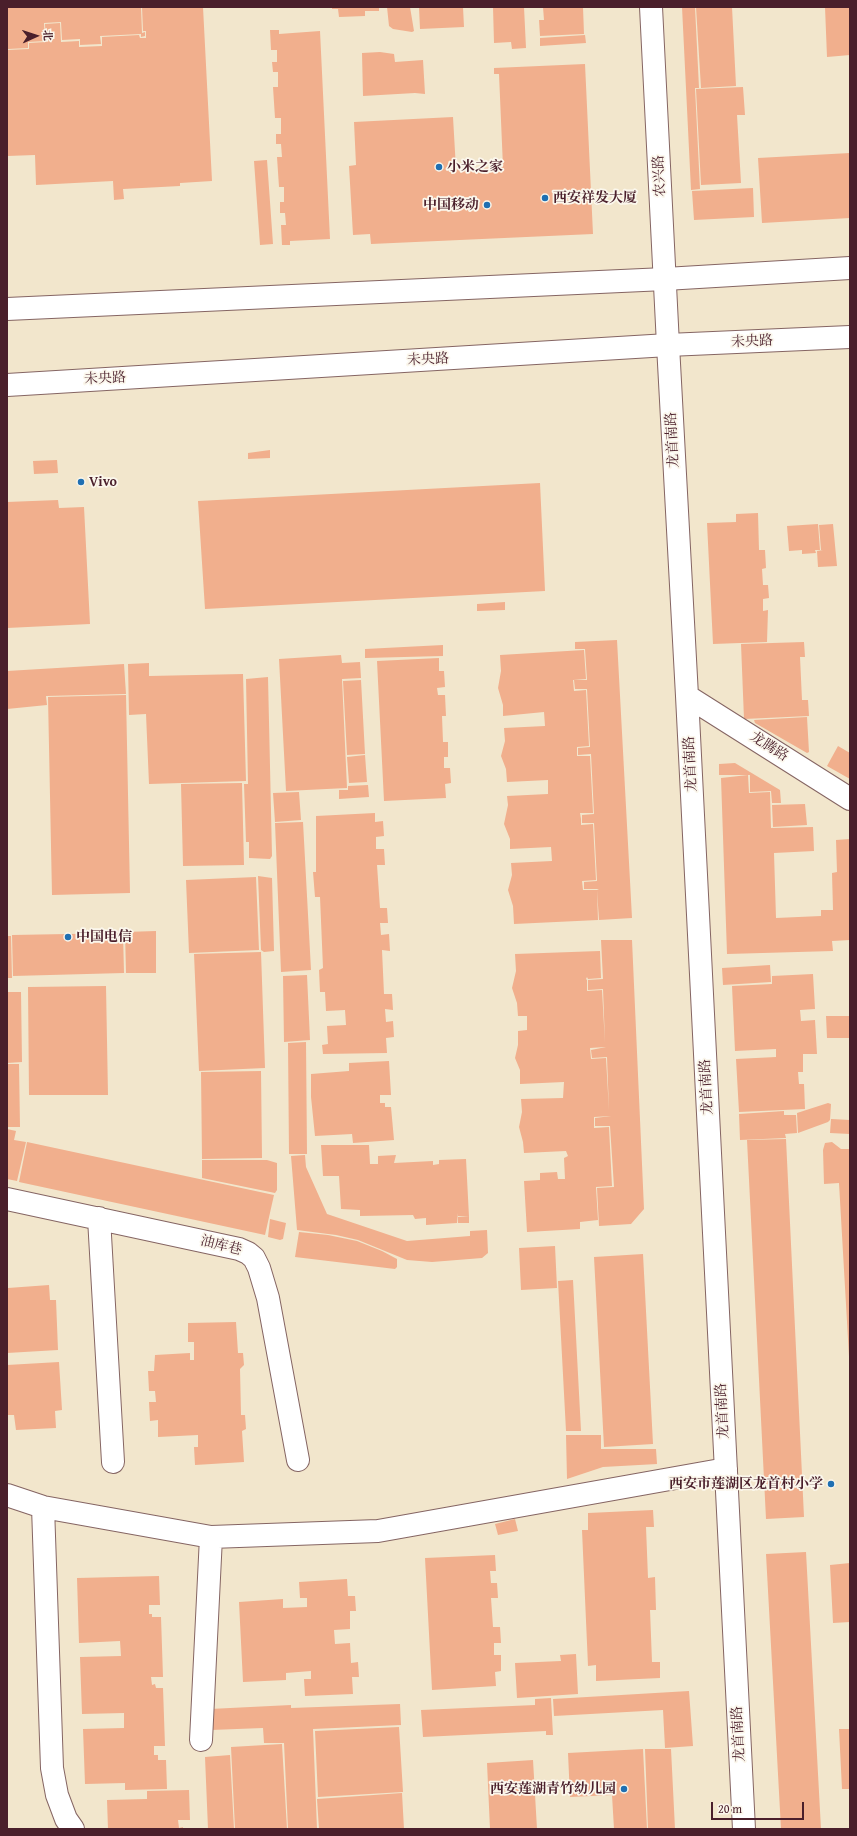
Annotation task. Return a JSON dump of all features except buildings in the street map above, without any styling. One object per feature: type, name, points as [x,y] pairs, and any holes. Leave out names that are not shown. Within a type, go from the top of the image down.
[{"type":"street","name":"农兴路","points":[[651,7],[668,346]]},
{"type":"street","points":[[7,309],[665,279],[850,268]]},
{"type":"street","name":"未央路","points":[[7,385],[668,346],[850,337]]},
{"type":"street","name":"龙首南路","points":[[668,346],[744,1829]]},
{"type":"street","name":"龙腾路","points":[[687,696],[850,799]]},
{"type":"street","name":"油库巷","points":[[7,1199],[239,1249],[248,1253],[254,1258],[259,1268],[268,1298],[298,1460]]},
{"type":"street","points":[[99,1218],[113,1462]]},
{"type":"street","points":[[7,1495],[43,1507],[211,1537],[378,1531],[726,1469]]},
{"type":"street","points":[[43,1507],[52,1768],[57,1795],[66,1819],[73,1829]]},
{"type":"street","points":[[201,1740],[211,1537]]},
{"type":"place","name":"小米之家","points":[[439,167]]},
{"type":"place","name":"西安祥发大厦","points":[[545,198]]},
{"type":"place","name":"中国移动","points":[[487,205]]},
{"type":"place","name":"Vivo","points":[[81,482]]},
{"type":"place","name":"中国电信","points":[[68,937]]},
{"type":"place","name":"西安市莲湖区龙首村小学","points":[[831,1484]]},
{"type":"place","name":"西安莲湖青竹幼儿园","points":[[624,1789]]}]
